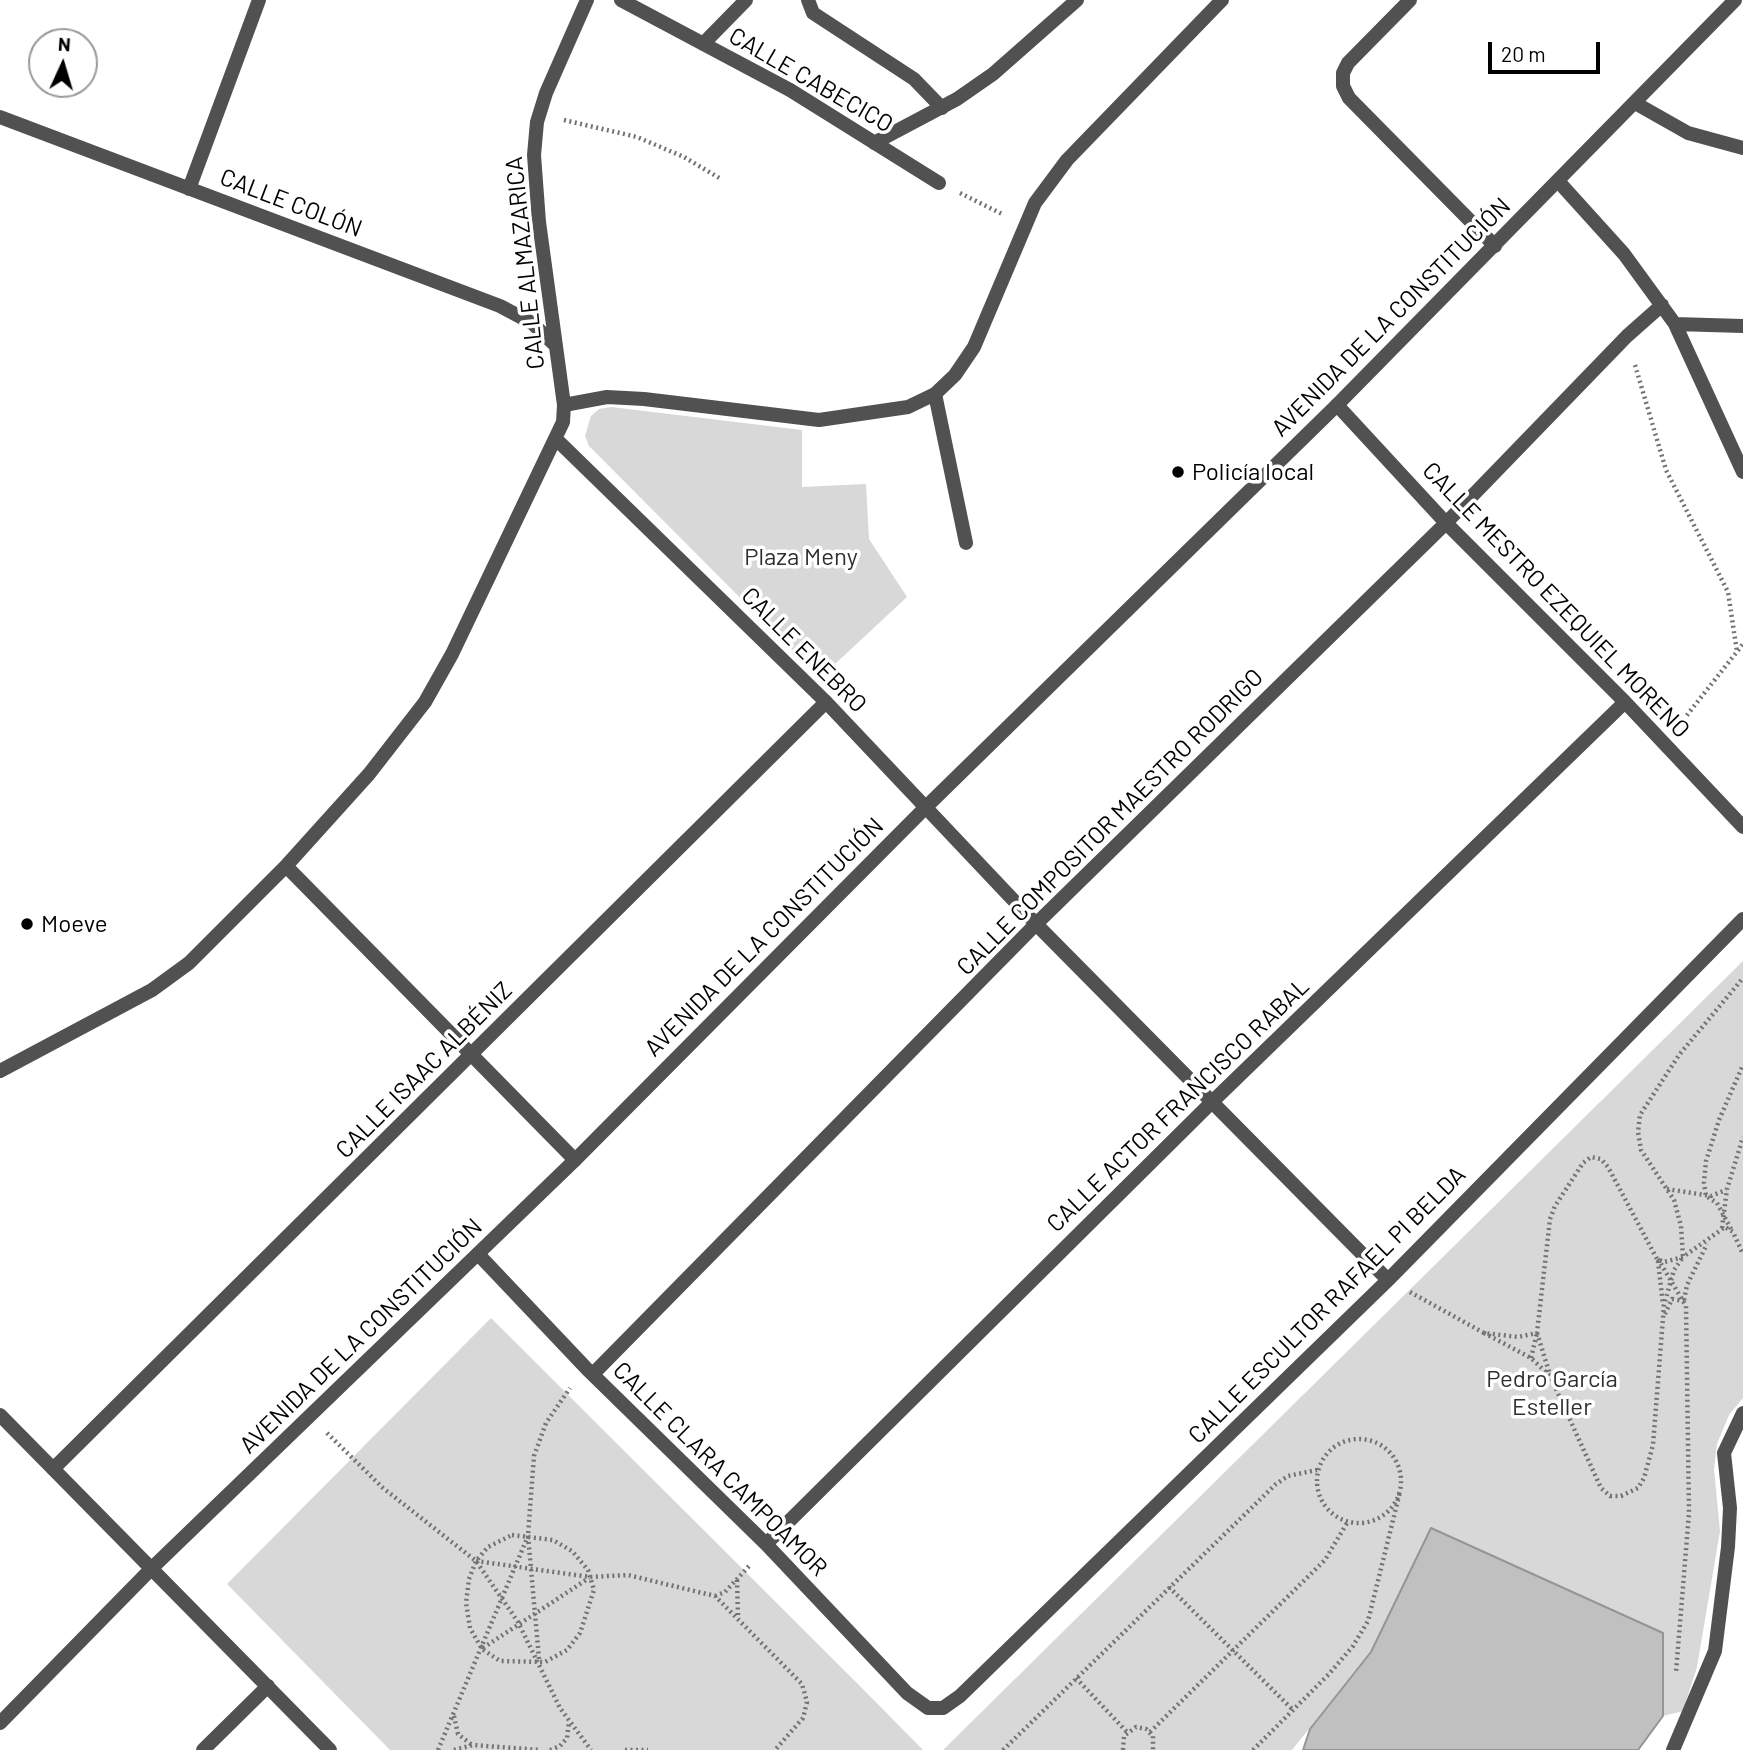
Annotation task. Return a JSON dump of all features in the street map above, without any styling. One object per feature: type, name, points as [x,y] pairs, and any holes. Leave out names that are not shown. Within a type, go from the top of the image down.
[{"type":"street","points":[[189,189],[259,0]]},
{"type":"street","name":"CALLE ALMAZARICA","points":[[0,1071],[152,990],[189,963],[286,866],[369,774],[425,702],[452,654],[557,440],[564,405],[539,222],[534,155],[540,114],[587,0]]},
{"type":"street","name":"CALLE CABECICO","points":[[621,0],[790,90],[939,183]]},
{"type":"street","points":[[703,44],[746,0]]},
{"type":"street","points":[[808,0],[813,13],[914,79],[942,108]]},
{"type":"street","points":[[874,143],[942,108],[993,74],[1077,0]]},
{"type":"street","points":[[564,405],[607,397],[819,420],[908,407],[935,394],[955,375],[974,347],[1035,203],[1067,160],[1222,0]]},
{"type":"street","points":[[1410,0],[1348,63],[1343,73],[1343,86],[1349,98],[1494,246]]},
{"type":"street","name":"AVENIDA DE LA CONSTITUCIÓN","points":[[0,1723],[153,1567],[311,1418],[575,1160],[926,807],[1337,405],[1735,0]]},
{"type":"street","points":[[1635,103],[1688,134],[1743,148]]},
{"type":"street","name":"CALLE COLÓN","points":[[0,117],[500,306],[532,323],[556,347]]},
{"type":"street","points":[[1558,181],[1624,254],[1675,324],[1743,472]]},
{"type":"street","name":"CALLE COMPOSITOR MAESTRO RODRIGO","points":[[590,1372],[1036,924],[1446,523],[1627,335],[1662,305]]},
{"type":"street","points":[[1675,324],[1743,326]]},
{"type":"street","points":[[935,394],[966,543]]},
{"type":"street","name":"CALLE MESTRO EZEQUIEL MORENO","points":[[1337,405],[1446,523],[1625,702],[1743,827]]},
{"type":"street","name":"CALLE ENEBRO","points":[[557,440],[826,702],[1036,924],[1388,1280]]},
{"type":"street","name":"CALLE ISAAC ALBÉNIZ","points":[[53,1469],[826,702]]},
{"type":"street","name":"CALLE ACTOR FRANCISCO RABAL","points":[[766,1544],[1213,1101],[1625,702]]},
{"type":"street","points":[[286,866],[575,1160]]},
{"type":"street","name":"CALLE ESCULTOR RAFAEL PI BELDA","points":[[933,1710],[948,1707],[960,1696],[1388,1280],[1743,919]]},
{"type":"street","name":"CALLE CLARA CAMPOAMOR","points":[[478,1254],[590,1372],[766,1544],[907,1693],[933,1710]]},
{"type":"street","points":[[1673,1750],[1715,1651],[1730,1508],[1724,1453],[1743,1413]]},
{"type":"street","points":[[0,1415],[153,1567],[330,1750]]},
{"type":"street","points":[[203,1750],[268,1686]]},
{"type":"path","points":[[540,114],[637,137],[684,158],[721,179]]},
{"type":"path","points":[[939,183],[1024,226]]},
{"type":"path","points":[[1627,335],[1667,470],[1728,592],[1737,652]]},
{"type":"path","points":[[1664,744],[1743,644]]},
{"type":"path","points":[[1537,1333],[1550,1376],[1601,1488],[1610,1496],[1630,1494],[1644,1478],[1651,1459],[1664,1316],[1671,1279],[1683,1257],[1681,1226],[1674,1200],[1642,1150],[1638,1132],[1640,1115],[1679,1055],[1743,978]]},
{"type":"path","points":[[1743,1065],[1719,1120],[1706,1161],[1706,1196],[1724,1212],[1743,1254]]},
{"type":"path","points":[[1657,1259],[1664,1262],[1683,1257],[1708,1242],[1722,1228],[1727,1189],[1743,1137]]},
{"type":"path","points":[[1531,1358],[1537,1333],[1550,1219],[1555,1206],[1583,1163],[1591,1157],[1601,1158],[1608,1167],[1657,1259],[1684,1301]]},
{"type":"path","points":[[1667,1189],[1706,1196],[1723,1194],[1727,1189]]},
{"type":"path","points":[[1722,1228],[1733,1232]]},
{"type":"path","points":[[1675,1684],[1689,1513],[1684,1301],[1687,1285],[1708,1242]]},
{"type":"path","points":[[1657,1259],[1664,1316]]},
{"type":"path","points":[[1388,1280],[1531,1358],[1550,1376]]},
{"type":"path","points":[[1664,1316],[1672,1299],[1684,1301]]},
{"type":"path","points":[[1484,1333],[1518,1337],[1537,1333]]},
{"type":"path","points":[[539,1662],[528,1535],[534,1456],[545,1423],[590,1372]]},
{"type":"path","points":[[311,1418],[383,1488],[476,1561],[518,1622],[569,1721],[591,1750]]},
{"type":"path","points":[[1253,1750],[1353,1646],[1368,1621],[1400,1492],[1398,1465],[1391,1454],[1368,1440],[1342,1442],[1331,1448],[1317,1470],[1318,1496],[1335,1517],[1347,1522],[1367,1523],[1380,1517],[1395,1504],[1400,1492]]},
{"type":"path","points":[[1003,1750],[1276,1484],[1296,1474],[1317,1470]]},
{"type":"path","points":[[1150,1732],[1325,1560],[1347,1522]]},
{"type":"path","points":[[512,1535],[528,1535],[553,1540],[572,1551],[590,1577],[594,1590],[590,1611],[580,1633],[567,1650],[539,1662],[500,1661],[482,1648],[470,1628],[466,1603],[468,1579],[476,1561],[488,1547],[512,1535]]},
{"type":"path","points":[[438,1750],[528,1535]]},
{"type":"path","points":[[476,1561],[590,1577],[628,1575],[715,1596],[802,1684],[807,1702],[803,1718],[775,1750]]},
{"type":"path","points":[[482,1648],[590,1577]]},
{"type":"path","points":[[715,1596],[725,1592],[737,1580],[738,1617]]},
{"type":"path","points":[[1169,1587],[1293,1710]]},
{"type":"path","points":[[1076,1678],[1127,1732]]},
{"type":"path","points":[[454,1716],[458,1734],[473,1745]]},
{"type":"path","points":[[550,1750],[560,1746],[567,1738],[569,1721]]},
{"type":"path","points":[[1123,1750],[1122,1740],[1127,1732],[1136,1727],[1150,1732],[1155,1741],[1153,1750]]},
{"type":"path","points":[[454,1750],[473,1745],[540,1750]]},
{"type":"path","points":[[625,1750],[648,1750]]},
{"type":"green space","name":"Plaza Meny","points":[[611,407],[802,430],[802,487],[866,484],[869,539],[907,597],[820,678],[589,446],[585,436],[591,416],[599,409]]},
{"type":"green space","name":"Pedro García Esteller","points":[[1743,961],[1743,1398],[1729,1415],[1717,1444],[1714,1469],[1720,1531],[1697,1667],[1683,1711],[1663,1716],[1663,1633],[1432,1529],[1371,1652],[1292,1750],[943,1750]]},
{"type":"green space","points":[[491,1318],[923,1750],[390,1750],[227,1584]]},
{"type":"building","points":[[1431,1528],[1663,1633],[1663,1716],[1638,1750],[1303,1750],[1310,1729],[1371,1652]]},
{"type":"place","name":"Policía local","points":[[1178,472]]},
{"type":"place","name":"Moeve","points":[[27,924]]}]
